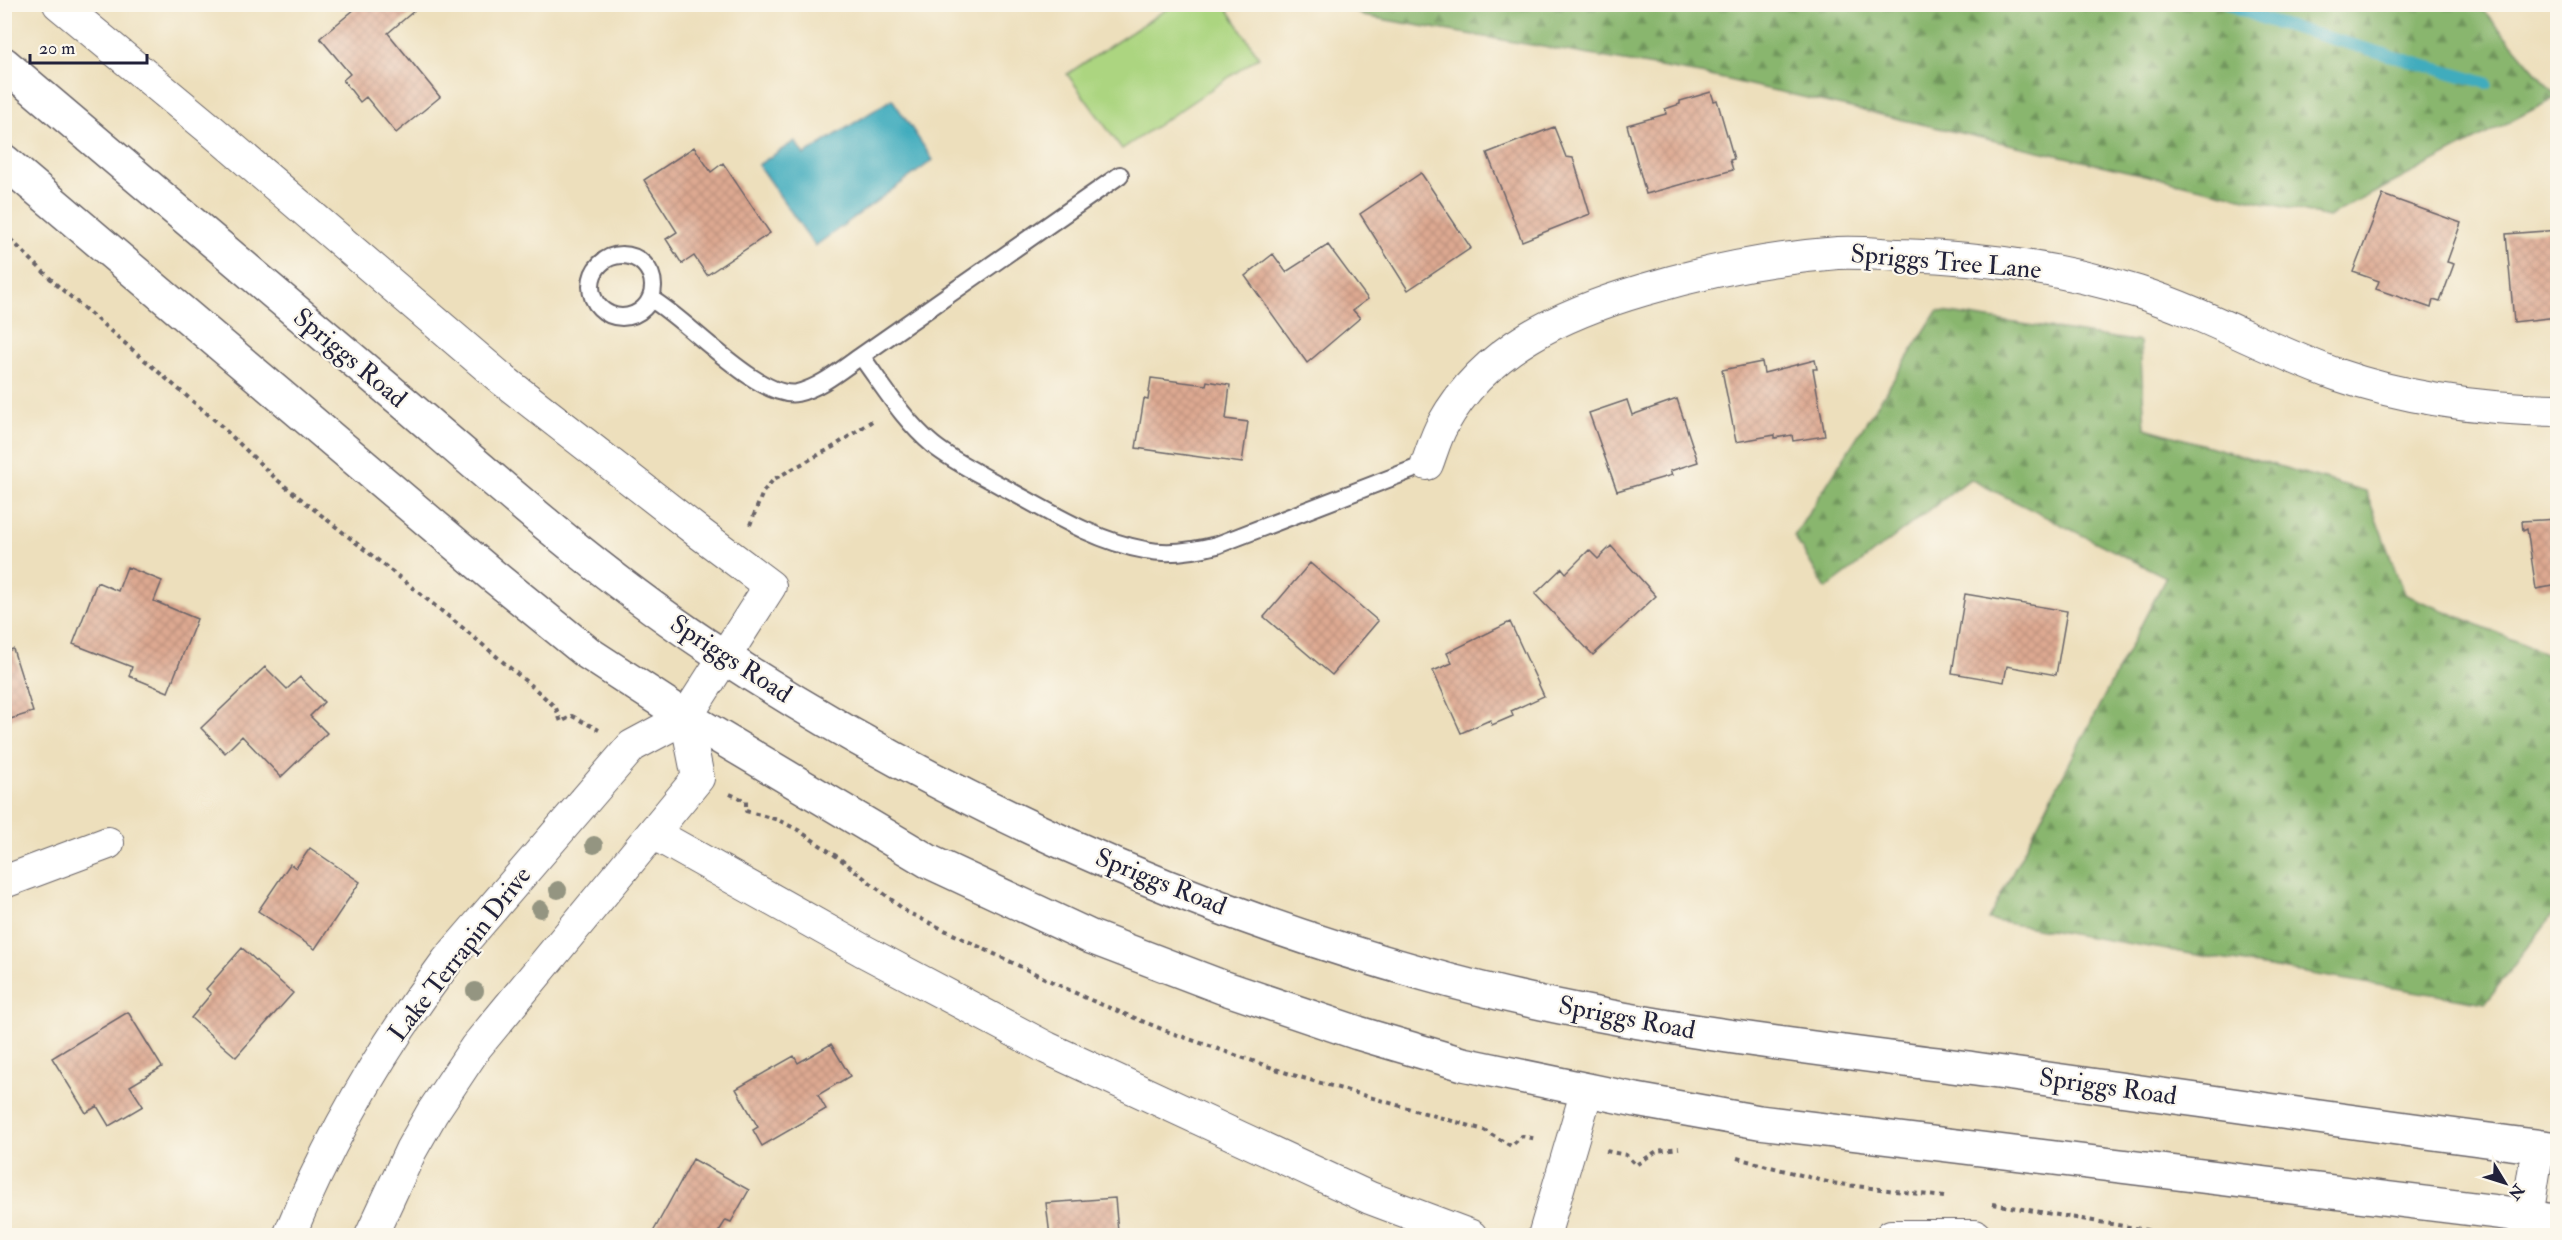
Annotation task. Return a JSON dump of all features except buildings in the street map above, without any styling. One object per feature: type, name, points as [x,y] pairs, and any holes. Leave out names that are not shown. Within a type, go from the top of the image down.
[{"type":"main road","name":"Spriggs Road","points":[[4,64],[425,422],[641,601],[723,657],[901,762],[1011,818],[1229,911],[1429,975],[1560,1006],[1709,1033],[2548,1148]]},
{"type":"main road","points":[[4,161],[588,653],[686,717],[928,861],[1091,937],[1222,987],[1358,1033],[1464,1064],[1587,1090],[1759,1122],[2536,1225]]},
{"type":"street","points":[[59,4],[210,129],[503,380],[771,586],[686,717],[698,778],[471,1055],[417,1140],[371,1236]]},
{"type":"street","name":"Spriggs Tree Lane","points":[[1426,464],[1442,425],[1463,393],[1494,360],[1540,329],[1610,299],[1686,277],[1754,262],[1841,253],[1992,261],[2066,274],[2139,293],[2328,371],[2396,393],[2456,405],[2558,410]]},
{"type":"street","name":"Lake Terrapin Drive","points":[[289,1236],[313,1180],[354,1102],[402,1025],[447,961],[632,746],[686,717]]},
{"type":"street","points":[[653,833],[862,950],[1047,1048],[1370,1198],[1471,1236]]},
{"type":"street","points":[[4,882],[108,843]]},
{"type":"street","points":[[1544,1236],[1587,1090]]},
{"type":"street","points":[[2536,1225],[2548,1148]]},
{"type":"street","points":[[1891,1236],[1975,1236]]},
{"type":"lane","points":[[651,299],[675,314],[748,375],[768,387],[785,393],[795,393],[814,386],[861,356],[1120,175]]},
{"type":"lane","points":[[861,356],[911,423],[933,444],[956,461],[1067,522],[1121,545],[1146,551],[1195,550],[1217,545],[1426,464]]},
{"type":"path","points":[[4,233],[58,286],[217,422],[293,494],[454,621],[542,695],[556,708],[561,722],[572,716]]},
{"type":"path","points":[[735,560],[767,486],[774,479],[833,447],[872,421]]},
{"type":"path","points":[[746,801],[746,811],[778,820],[798,830],[839,858],[907,912],[1125,1015],[1293,1075],[1484,1130],[1511,1146],[1522,1136]]},
{"type":"path","points":[[1626,1155],[1636,1165],[1657,1151],[1681,1148]]},
{"type":"path","points":[[1730,1156],[1831,1183],[1948,1198]]},
{"type":"path","points":[[1982,1202],[2182,1236]]},
{"type":"green space","points":[[1173,5],[1225,5],[1259,57],[1122,149],[1067,74]]},
{"type":"green space","points":[[1347,5],[2479,5],[2557,97],[2328,217],[1706,75],[1363,16]]},
{"type":"green space","points":[[1937,311],[2140,342],[2145,428],[2366,491],[2404,594],[2557,658],[2557,909],[2485,1003],[1988,920],[2166,577],[1970,479],[1826,589],[1794,536]]},
{"type":"water","points":[[892,99],[933,160],[815,246],[758,165],[795,141],[804,155]]},
{"type":"waterway","points":[[2228,4],[2266,20],[2486,83]]}]
